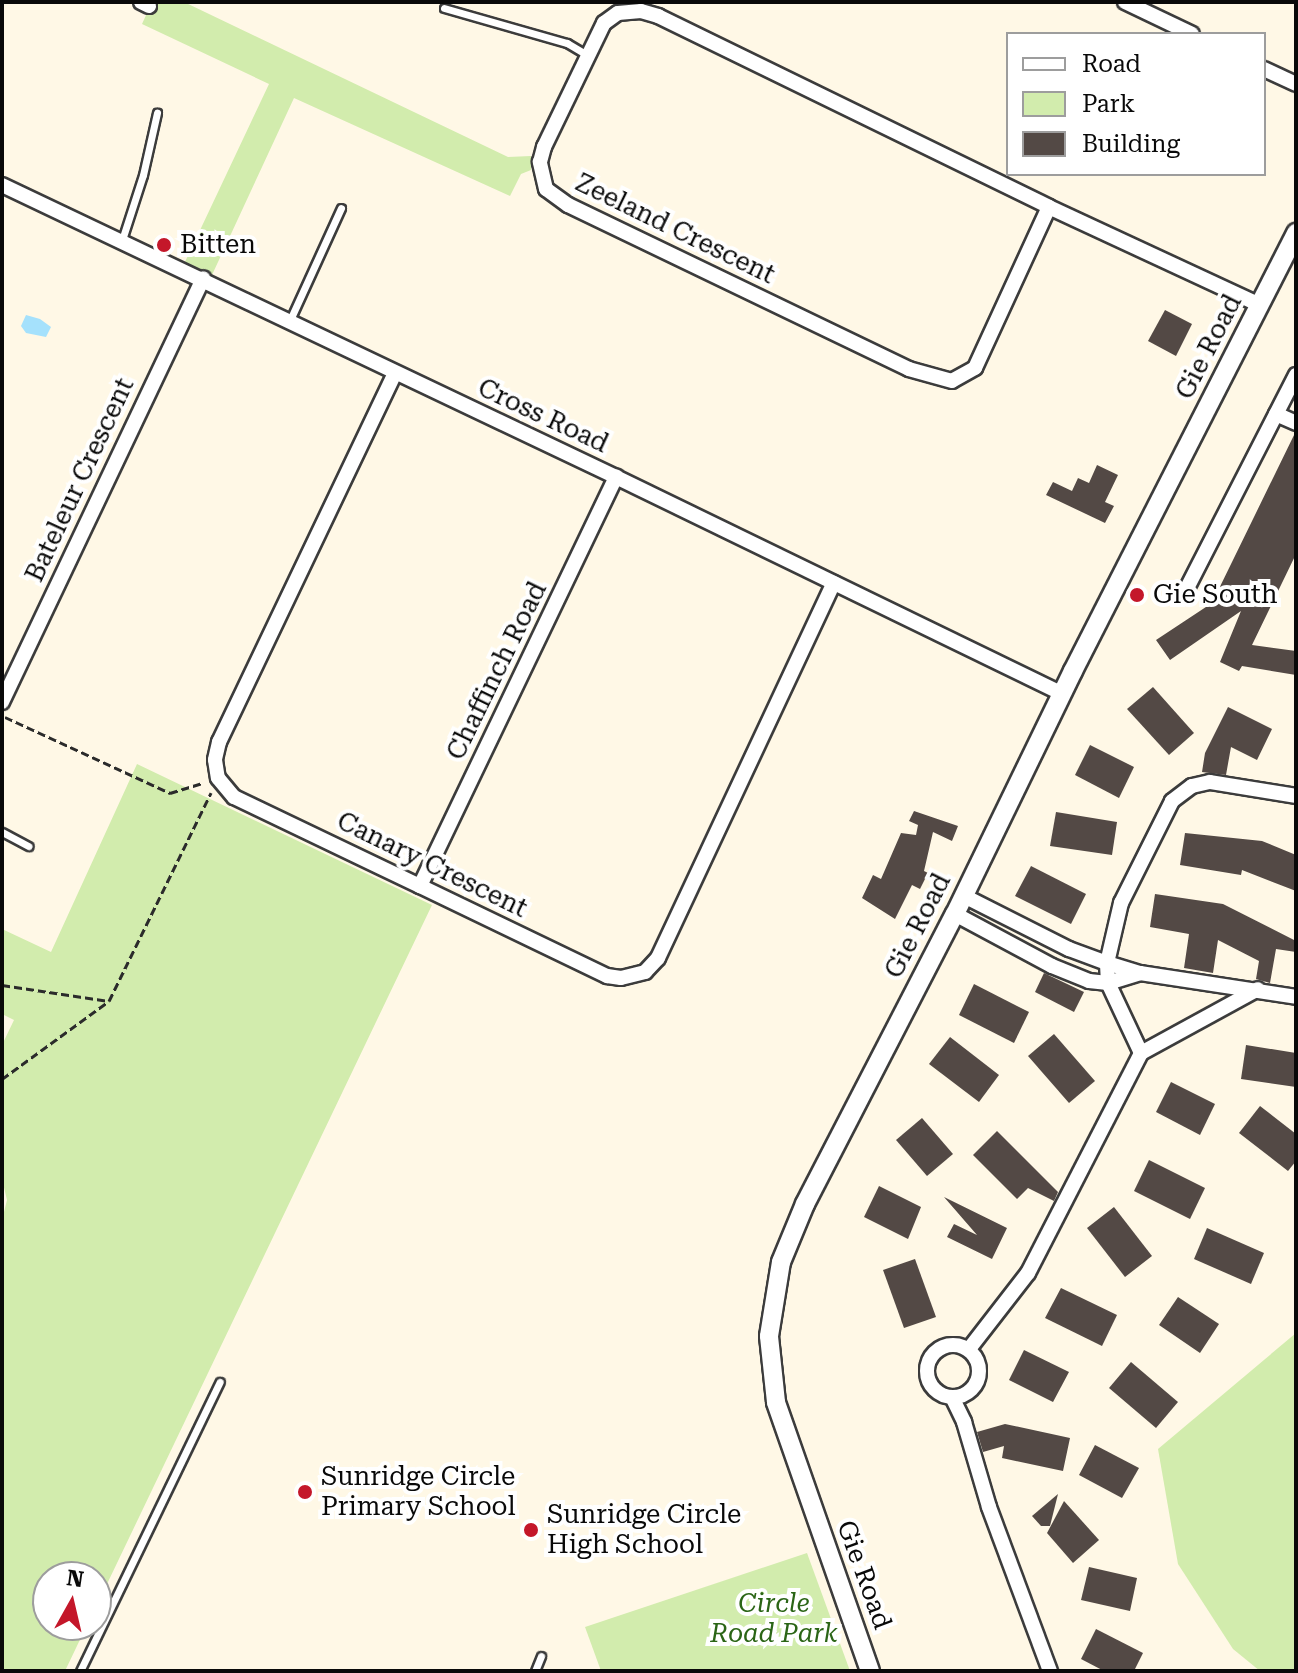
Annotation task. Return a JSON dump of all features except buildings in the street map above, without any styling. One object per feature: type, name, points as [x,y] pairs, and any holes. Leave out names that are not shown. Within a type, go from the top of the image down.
[{"type":"street","points":[[1125,2],[1188,32]]},
{"type":"street","name":"Zeeland Crescent","points":[[1049,207],[975,368],[952,381],[930,377],[568,205],[546,189],[541,174],[541,155],[587,55],[610,18],[638,7],[1049,207],[1260,305]]},
{"type":"street","points":[[1266,70],[1296,84]]},
{"type":"street","name":"Cross Road","points":[[4,191],[203,278],[1062,694]]},
{"type":"street","name":"Gie Road","points":[[870,1671],[782,1427],[769,1358],[770,1317],[778,1276],[797,1221],[955,914],[1062,694],[1296,233]]},
{"type":"street","name":"Bateleur Crescent","points":[[2,702],[203,278]]},
{"type":"street","points":[[218,778],[215,760],[219,742],[395,373]]},
{"type":"street","points":[[1184,594],[1296,375]]},
{"type":"street","points":[[1276,414],[1296,423]]},
{"type":"street","name":"Chaffinch Road","points":[[420,886],[616,477]]},
{"type":"street","name":"Canary Crescent","points":[[218,778],[234,797],[607,976],[621,978],[645,972],[658,958],[834,583]]},
{"type":"street","points":[[1141,1053],[1108,983],[1107,963],[1121,903],[1172,801],[1182,791],[1210,782],[1296,796]]},
{"type":"street","points":[[964,896],[1069,949],[1107,963],[1140,973],[1296,997]]},
{"type":"street","points":[[955,914],[1052,966],[1089,981],[1108,983],[1140,973]]},
{"type":"street","points":[[969,1349],[1028,1273],[1141,1053],[1258,989]]},
{"type":"street","points":[[952,1344],[969,1349],[979,1365],[976,1384],[961,1396],[952,1397],[943,1395],[930,1383],[930,1358],[936,1351],[952,1344]]},
{"type":"street","points":[[952,1397],[964,1422],[994,1521],[1050,1671]]},
{"type":"lane","points":[[444,8],[567,43],[587,55]]},
{"type":"lane","points":[[122,240],[143,175],[157,113]]},
{"type":"lane","points":[[290,320],[341,208]]},
{"type":"lane","points":[[2,832],[28,846]]},
{"type":"lane","points":[[80,1671],[220,1382]]},
{"type":"lane","points":[[535,1671],[541,1656]]},
{"type":"path","points":[[2,716],[170,793],[218,778]]},
{"type":"path","points":[[2,1079],[109,1001],[218,778]]},
{"type":"path","points":[[2,985],[109,1001]]},
{"type":"green space","points":[[152,2],[184,2],[508,157],[531,156],[531,170],[521,174],[510,196],[294,98],[212,275],[185,262],[269,84],[142,24]]},
{"type":"green space","points":[[137,764],[432,905],[112,1574],[112,1561],[32,1561],[32,1641],[79,1641],[65,1671],[2,1671],[2,1220],[7,1200],[2,1179],[2,1045],[14,1020],[2,1014],[2,929],[51,952]]},
{"type":"green space","points":[[1296,1333],[1296,1671],[1260,1671],[1233,1649],[1178,1564],[1158,1449]]},
{"type":"green space","name":"Circle Road Park","points":[[807,1553],[850,1671],[601,1671],[585,1627]]},
{"type":"water","points":[[26,315],[40,319],[51,327],[46,337],[26,333],[21,326]]},
{"type":"place","name":"Bitten","points":[[164,245]]},
{"type":"place","name":"Gie South","points":[[1137,595]]},
{"type":"place","name":"Sunridge Circle Primary School","points":[[305,1492]]},
{"type":"place","name":"Sunridge Circle High School","points":[[531,1530]]}]
